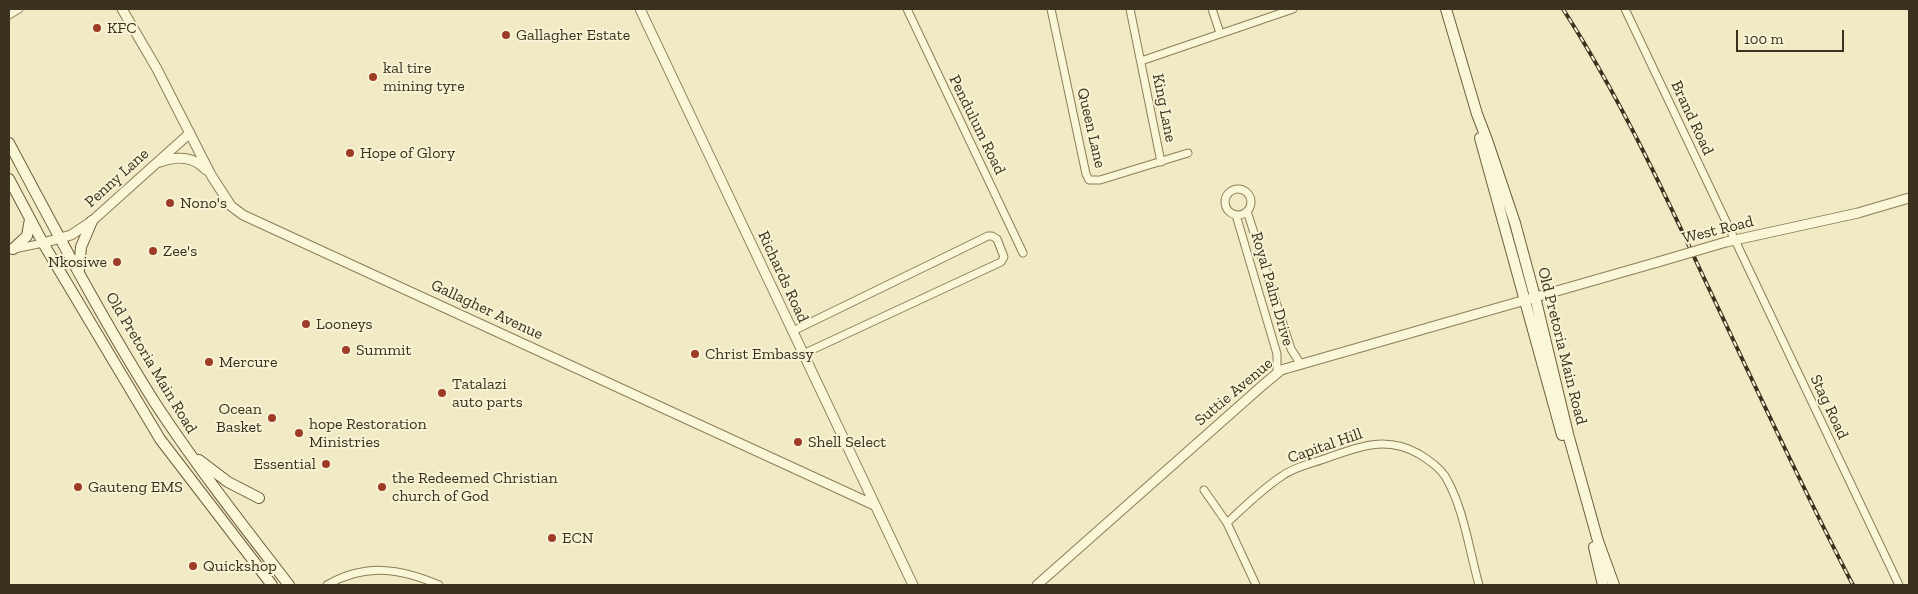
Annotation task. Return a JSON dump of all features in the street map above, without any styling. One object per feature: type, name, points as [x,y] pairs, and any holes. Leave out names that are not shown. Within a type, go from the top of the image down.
[{"type":"main road","name":"Old Pretoria Main Road","points":[[1446,9],[1477,114],[1506,194],[1530,298],[1604,585]]},
{"type":"main road","name":"Old Pretoria Main Road","points":[[9,143],[115,337],[187,450],[289,585]]},
{"type":"main road","name":"Old Pretoria Main Road","points":[[9,179],[43,243],[160,439],[272,585]]},
{"type":"main road","points":[[11,249],[27,236],[30,219]]},
{"type":"main road","points":[[79,271],[81,247],[92,222]]},
{"type":"main road","name":"Old Pretoria Main Road","points":[[1530,298],[1598,541],[1614,585]]},
{"type":"main road","points":[[187,450],[228,482],[259,498]]},
{"type":"main road","points":[[279,572],[298,585]]},
{"type":"street","points":[[9,15],[19,9]]},
{"type":"street","name":"Gallagher Avenue","points":[[122,9],[157,69],[210,176],[231,206],[254,221],[385,279],[874,505]]},
{"type":"street","name":"Richards Road","points":[[640,9],[913,585]]},
{"type":"street","name":"Pendulum Road","points":[[906,9],[1023,252]]},
{"type":"street","name":"Queen Lane","points":[[1050,9],[1086,174],[1089,180],[1100,180],[1161,162]]},
{"type":"street","name":"King Lane","points":[[1130,9],[1161,162],[1188,153]]},
{"type":"street","points":[[1212,9],[1220,33]]},
{"type":"street","name":"King Lane","points":[[1141,61],[1293,9]]},
{"type":"street","name":"Brand Road","points":[[1625,9],[1730,241]]},
{"type":"street","name":"Penny Lane","points":[[43,243],[78,232],[92,222],[190,134]]},
{"type":"street","points":[[154,165],[170,158],[183,158],[198,163],[210,176]]},
{"type":"street","points":[[1235,190],[1242,190],[1249,196],[1250,205],[1247,211],[1236,215],[1228,210],[1225,201],[1229,193],[1235,190]]},
{"type":"street","name":"West Road","points":[[1530,298],[1730,241],[1858,213],[1909,198]]},
{"type":"street","name":"Royal Palm Drive","points":[[1247,211],[1292,352],[1300,363]]},
{"type":"street","name":"Royal Palm Drive","points":[[1236,215],[1277,354],[1277,372]]},
{"type":"street","points":[[792,332],[988,236],[997,239],[1004,257],[1001,262],[803,354]]},
{"type":"street","name":"Stag Road","points":[[1730,241],[1899,585]]},
{"type":"street","points":[[11,249],[43,243]]},
{"type":"street","name":"Suttie Avenue","points":[[1037,585],[1277,372],[1300,363],[1530,298]]},
{"type":"street","points":[[1262,303],[1275,299]]},
{"type":"street","name":"Capital Hill","points":[[1227,523],[1271,483],[1292,470],[1361,447],[1386,443],[1398,445],[1413,450],[1426,458],[1436,465],[1444,475],[1461,515],[1479,585]]},
{"type":"street","points":[[1204,490],[1227,523],[1256,585]]},
{"type":"street","points":[[327,585],[368,571],[380,570],[408,573],[439,585]]},
{"type":"railway","points":[[1563,9],[1620,106],[1671,208],[1795,470],[1853,585]]},
{"type":"place","name":"KFC","points":[[97,28]]},
{"type":"place","name":"Gallagher Estate","points":[[506,35]]},
{"type":"place","name":"kal tire mining tyre","points":[[373,77]]},
{"type":"place","name":"Hope of Glory","points":[[350,153]]},
{"type":"place","name":"Nono's","points":[[170,203]]},
{"type":"place","name":"Zee's","points":[[153,251]]},
{"type":"place","name":"Nkosiwe","points":[[117,262]]},
{"type":"place","name":"Looneys","points":[[306,324]]},
{"type":"place","name":"Summit","points":[[346,350]]},
{"type":"place","name":"Christ Embassy","points":[[695,354]]},
{"type":"place","name":"Mercure","points":[[209,362]]},
{"type":"place","name":"Tatalazi auto parts","points":[[442,393]]},
{"type":"place","name":"Ocean Basket","points":[[272,418]]},
{"type":"place","name":"hope Restoration Ministries","points":[[299,433]]},
{"type":"place","name":"Shell Select","points":[[798,442]]},
{"type":"place","name":"Essential","points":[[326,464]]},
{"type":"place","name":"Gauteng EMS","points":[[78,487]]},
{"type":"place","name":"the Redeemed Christian church of God","points":[[382,487]]},
{"type":"place","name":"ECN","points":[[552,538]]},
{"type":"place","name":"Quickshop","points":[[193,566]]}]
